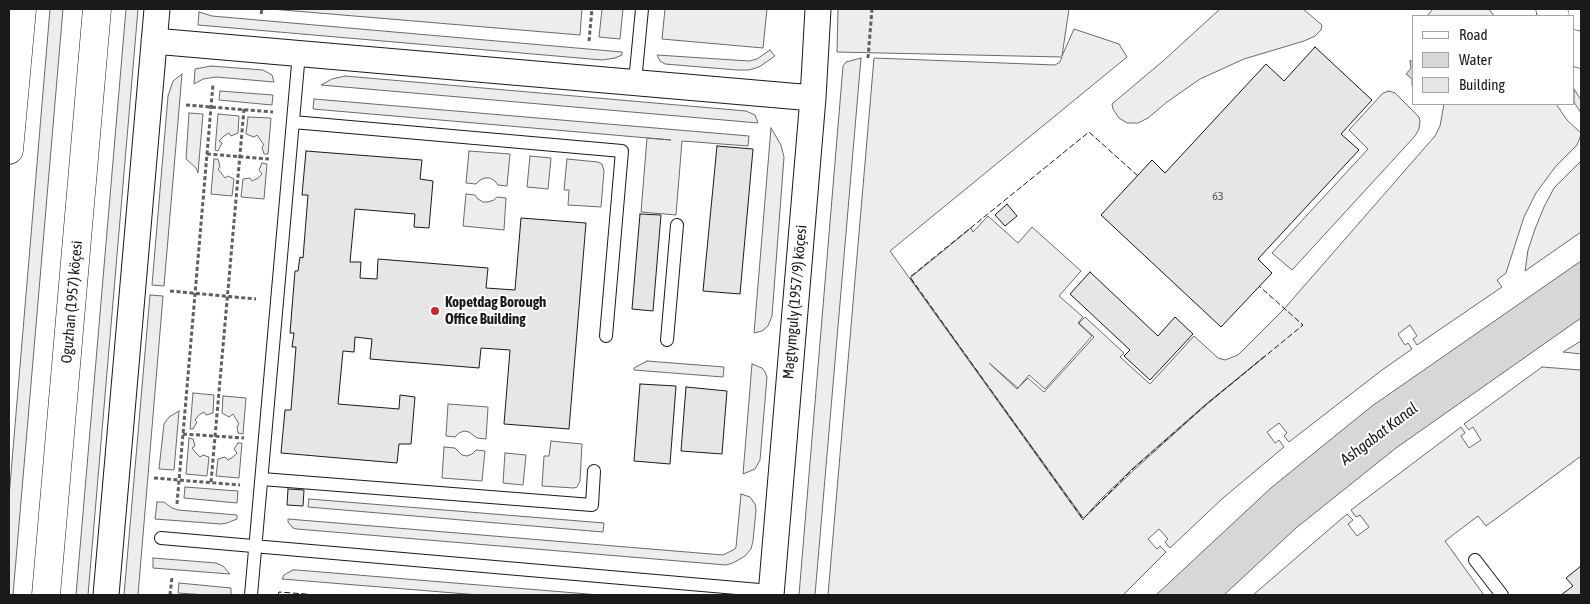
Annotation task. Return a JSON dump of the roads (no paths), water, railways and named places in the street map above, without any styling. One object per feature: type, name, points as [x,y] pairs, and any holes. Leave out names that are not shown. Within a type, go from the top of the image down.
[{"type":"main road","points":[[9,150],[22,9]]},
{"type":"main road","name":"Oguzhan (1957) köçesi","points":[[46,595],[97,9]]},
{"type":"street","points":[[106,595],[157,9]]},
{"type":"street","name":"Magtymguly (1957/9) köçesi","points":[[771,593],[818,9]]},
{"type":"street","points":[[154,41],[812,98]]},
{"type":"lane","points":[[635,82],[642,9]]},
{"type":"lane","points":[[251,595],[299,53]]},
{"type":"lane","points":[[293,122],[622,151],[606,336]]},
{"type":"lane","points":[[667,340],[677,225]]},
{"type":"lane","points":[[262,479],[592,505],[594,471]]},
{"type":"lane","points":[[161,538],[771,593]]},
{"type":"lane","points":[[1475,560],[1502,595]]},
{"type":"water","points":[[1410,61],[1412,61],[1412,79],[1406,74],[1411,68]]},
{"type":"water","name":"Ashgabat Kanal","points":[[1581,261],[1581,318],[1396,448],[1296,528],[1224,595],[1156,595],[1272,487],[1372,406]]},
{"type":"place","name":"Kopetdag Borough Office Building","points":[[435,311]]}]
